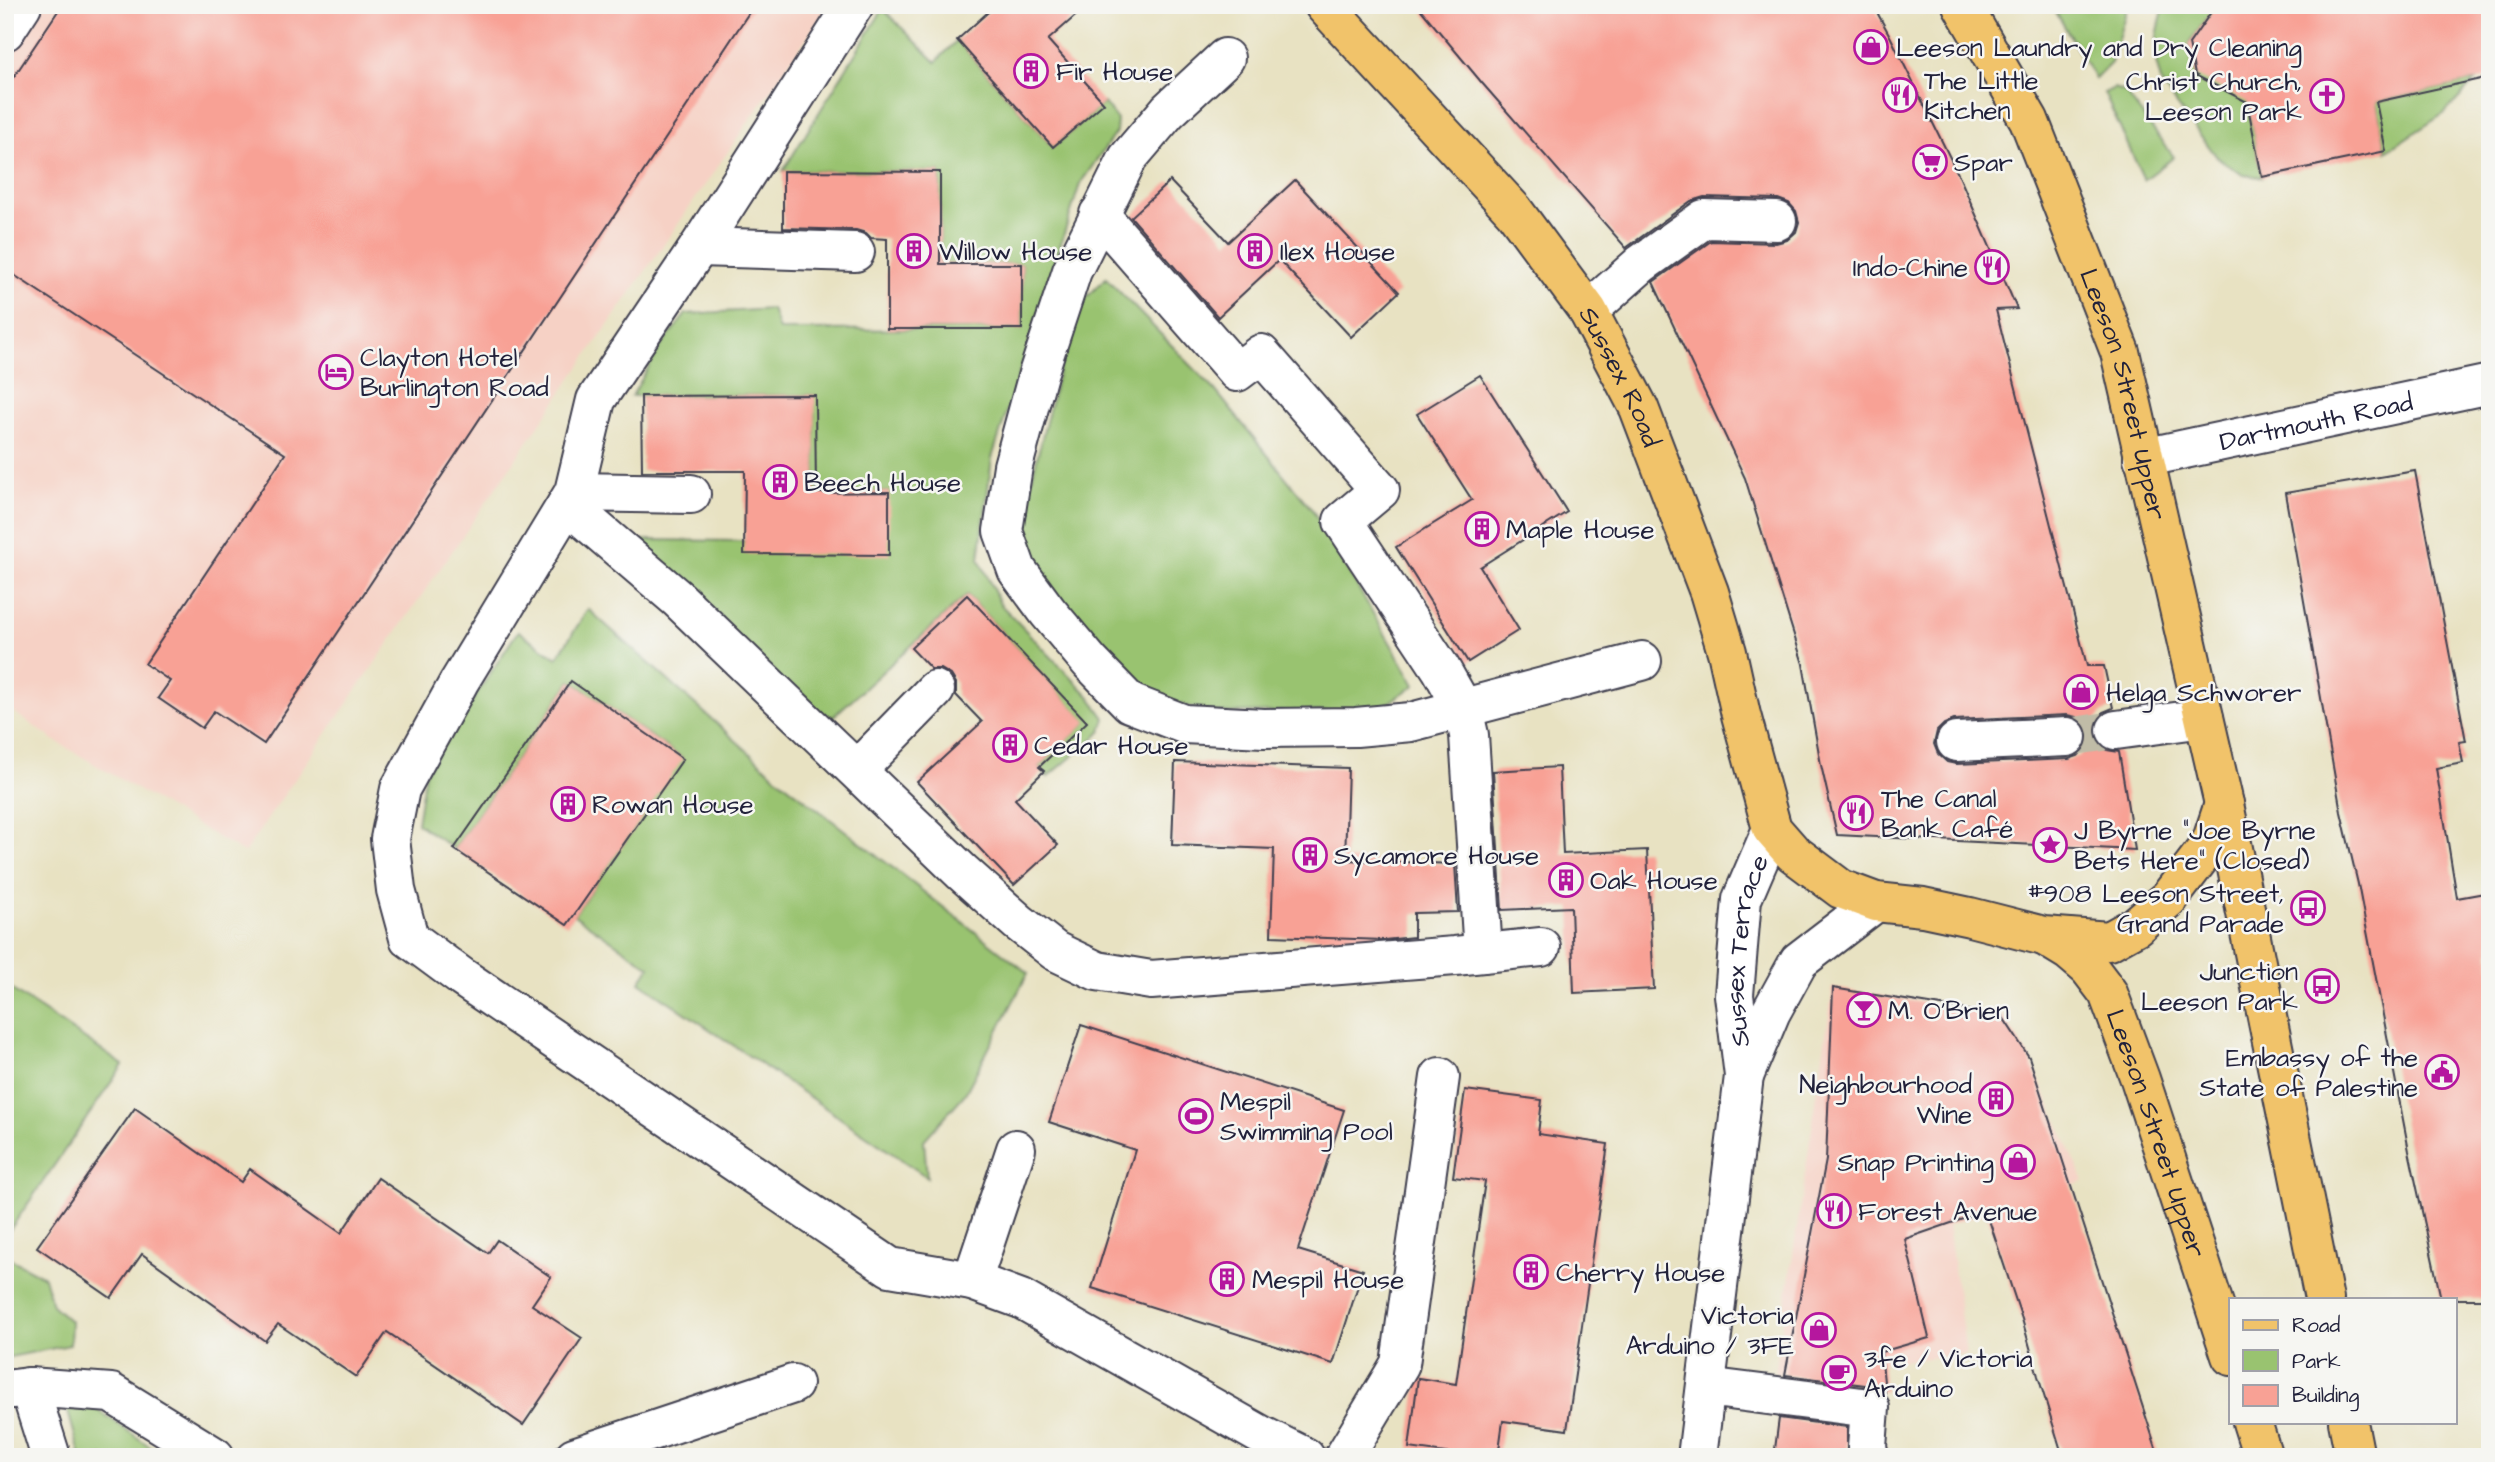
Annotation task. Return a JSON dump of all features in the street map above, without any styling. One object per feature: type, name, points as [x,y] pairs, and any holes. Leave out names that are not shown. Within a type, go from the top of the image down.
[{"type":"main road","name":"Sussex Road","points":[[1324,5],[1514,211],[1588,311],[1639,408],[1709,592],[1772,828]]},
{"type":"main road","name":"Leeson Street Upper","points":[[1962,5],[2029,120],[2120,352],[2224,804],[2324,1298]]},
{"type":"main road","name":"Leeson Street Upper","points":[[1772,828],[1793,853],[1815,871],[1841,889],[1876,902],[1958,915],[2044,936],[2109,942],[2136,926],[2169,898],[2211,843],[2224,804]]},
{"type":"main road","name":"Leeson Street Upper","points":[[2044,936],[2069,951],[2089,968],[2108,993],[2144,1091],[2229,1350]]},
{"type":"main road","points":[[2253,1424],[2263,1457]]},
{"type":"main road","points":[[2348,1424],[2355,1457]]},
{"type":"street","points":[[5,31],[22,5]]},
{"type":"street","points":[[854,5],[699,247],[596,400],[571,498],[459,682],[400,789],[390,839],[396,890],[409,938],[463,978],[890,1267],[972,1280],[1021,1299],[1261,1435],[1305,1457]]},
{"type":"street","points":[[1225,58],[1168,111],[1128,158],[1072,271],[1038,374],[1013,466],[1003,531],[1017,570],[1090,662],[1130,703],[1184,724],[1264,728],[1356,727],[1411,722],[1642,661]]},
{"type":"street","points":[[1099,215],[1237,372],[1261,354],[1380,490],[1343,521],[1441,668],[1463,708],[1469,735],[1483,953]]},
{"type":"street","points":[[1588,311],[1640,264],[1704,219],[1777,221]]},
{"type":"street","points":[[699,247],[855,252]]},
{"type":"street","name":"Dartmouth Road","points":[[2143,458],[2490,384]]},
{"type":"street","points":[[571,498],[691,494]]},
{"type":"street","points":[[571,498],[1017,922],[1055,951],[1097,971],[1151,980],[1541,947]]},
{"type":"street","points":[[857,770],[935,690]]},
{"type":"street","points":[[2116,730],[2204,718]]},
{"type":"street","points":[[1956,742],[2067,737]]},
{"type":"street","name":"Sussex Terrace","points":[[1698,1457],[1744,1076],[1734,995],[1742,899],[1772,828]]},
{"type":"street","name":"Sussex Terrace","points":[[1744,1076],[1771,1012],[1799,961],[1876,902]]},
{"type":"street","points":[[1344,1457],[1400,1364],[1440,1077]]},
{"type":"street","points":[[972,1280],[1016,1149]]},
{"type":"street","points":[[574,1457],[793,1384]]},
{"type":"street","points":[[1706,1387],[1870,1408],[1868,1457]]},
{"type":"street","points":[[51,1457],[17,1389],[111,1393],[215,1457]]},
{"type":"shaded area","name":"Clayton Hotel Burlington Road","points":[[5,5],[829,5],[244,853],[54,740],[5,706]]},
{"type":"shaded area","points":[[1833,988],[2002,1016],[2029,1057],[2084,1181],[1948,1224],[1966,1354],[1775,1374]]},
{"type":"green space","points":[[2052,5],[2128,5],[2111,63],[2095,79]]},
{"type":"green space","points":[[2164,5],[2223,5],[2225,13],[2206,19],[2189,44],[2195,75],[2244,84],[2262,177],[2243,175],[2217,157],[2162,85],[2156,62],[2156,40]]},
{"type":"green space","points":[[883,9],[936,62],[957,40],[1053,147],[1104,103],[1117,120],[1116,132],[1080,184],[992,458],[979,559],[1000,604],[1090,697],[1105,718],[1101,732],[1048,777],[1039,767],[1086,722],[967,595],[825,724],[639,546],[643,540],[744,541],[889,492],[816,493],[814,395],[632,396],[660,347],[686,314],[772,309],[779,330],[1022,329],[1022,264],[940,264],[940,172],[783,171]]},
{"type":"green space","points":[[2476,80],[2445,113],[2386,151],[2376,102]]},
{"type":"green space","points":[[2114,88],[2125,92],[2174,157],[2144,180],[2104,93]]},
{"type":"green space","points":[[1106,278],[1215,390],[1313,511],[1415,685],[1376,711],[1219,713],[1148,698],[1035,577],[1020,535],[1027,498],[1074,310]]},
{"type":"green space","points":[[588,609],[780,780],[1028,973],[965,1094],[924,1140],[927,1177],[640,982],[650,967],[574,915],[682,758],[571,681],[454,849],[417,823],[425,773],[518,631],[557,658]]},
{"type":"green space","points":[[5,985],[123,1065],[5,1237]]},
{"type":"green space","points":[[5,1256],[44,1277],[52,1305],[71,1322],[70,1345],[5,1358]]},
{"type":"green space","points":[[65,1401],[98,1410],[165,1457],[81,1457]]},
{"type":"building","name":"Clayton Hotel Burlington Road","points":[[62,5],[754,5],[264,744],[214,711],[202,728],[158,698],[170,681],[145,664],[285,454],[5,269],[5,90]]},
{"type":"building","name":"Fir House","points":[[996,5],[1088,5],[1048,40],[1104,103],[1053,147],[957,40]]},
{"type":"building","points":[[1417,5],[1873,5],[1960,178],[2017,309],[1996,310],[2087,666],[2104,666],[2113,708],[2103,712],[2096,721],[2095,734],[2098,743],[2107,750],[2119,752],[2135,850],[1837,835],[1803,664],[1745,478],[1653,282],[1711,241],[1776,243],[1787,240],[1796,232],[1799,222],[1796,211],[1789,203],[1778,199],[1704,197],[1691,201],[1626,248]],"holes":[[[2067,715],[2076,717],[2085,725],[2089,737],[2086,748],[2078,756],[2069,759],[1956,764],[1947,762],[1938,754],[1934,744],[1937,731],[1954,720]]]},
{"type":"building","name":"Christ Church, Leeson Park","points":[[2216,5],[2490,5],[2490,77],[2376,102],[2386,151],[2262,177],[2247,102],[2195,75],[2189,44]]},
{"type":"building","name":"Willow House","points":[[783,171],[940,172],[940,264],[1022,264],[1022,329],[887,329],[887,239],[871,238],[856,230],[783,228]]},
{"type":"building","name":"Ilex House","points":[[1295,180],[1399,292],[1351,337],[1279,260],[1218,317],[1131,217],[1170,181],[1228,242]]},
{"type":"building","name":"Maple House","points":[[1480,375],[1567,512],[1480,567],[1519,630],[1468,662],[1396,547],[1472,500],[1417,414]]},
{"type":"building","name":"Beech House","points":[[815,395],[816,493],[889,492],[889,555],[744,554],[745,471],[642,471],[641,396]]},
{"type":"building","points":[[2415,471],[2466,741],[2459,742],[2463,763],[2436,768],[2457,898],[2490,892],[2490,1299],[2441,1298],[2409,1151],[2358,884],[2341,812],[2285,493]]},
{"type":"building","name":"Cedar House","points":[[967,595],[1087,722],[1039,767],[1044,771],[1015,799],[1058,845],[1014,885],[917,782],[982,722],[956,695],[956,683],[951,675],[941,669],[931,669],[911,648]]},
{"type":"building","name":"Rowan House","points":[[571,681],[683,759],[567,925],[454,849]]},
{"type":"building","name":"Sycamore House","points":[[1175,762],[1348,768],[1345,860],[1455,864],[1458,912],[1414,913],[1414,937],[1384,940],[1271,936],[1274,849],[1172,845]]},
{"type":"building","name":"Oak House","points":[[1559,767],[1563,854],[1647,850],[1654,989],[1574,993],[1571,907],[1502,910],[1493,771]]},
{"type":"building","points":[[1833,988],[2002,1016],[2029,1057],[2159,1457],[2063,1457],[1986,1211],[1905,1239],[1929,1338],[1881,1352],[1885,1392],[1873,1386],[1785,1375],[1826,1160]]},
{"type":"building","points":[[1081,1025],[1344,1110],[1298,1250],[1363,1270],[1333,1364],[1092,1288],[1135,1150],[1049,1122]]},
{"type":"building","name":"Cherry House","points":[[1465,1090],[1542,1100],[1538,1134],[1608,1144],[1567,1430],[1503,1421],[1498,1457],[1474,1457],[1409,1448],[1418,1378],[1456,1384],[1485,1181],[1453,1177]]},
{"type":"building","points":[[135,1108],[241,1182],[250,1169],[341,1233],[378,1178],[488,1253],[497,1240],[551,1277],[532,1305],[582,1338],[523,1425],[387,1332],[356,1377],[278,1324],[265,1341],[142,1254],[111,1298],[37,1247]]},
{"type":"building","points":[[1779,1418],[1847,1427],[1847,1457],[1774,1457]]},
{"type":"tunnel","points":[[2067,737],[2116,730]]},
{"type":"place","name":"Leeson Laundry and Dry Cleaning","points":[[1871,47]]},
{"type":"place","name":"Fir House","points":[[1031,71]]},
{"type":"place","name":"The Little Kitchen","points":[[1900,95]]},
{"type":"place","name":"Christ Church, Leeson Park","points":[[2327,96]]},
{"type":"place","name":"Spar","points":[[1930,162]]},
{"type":"place","name":"Willow House","points":[[914,251]]},
{"type":"place","name":"Ilex House","points":[[1255,251]]},
{"type":"place","name":"Indo-Chine","points":[[1992,267]]},
{"type":"place","name":"Clayton Hotel Burlington Road","points":[[336,372]]},
{"type":"place","name":"Beech House","points":[[780,482]]},
{"type":"place","name":"Maple House","points":[[1482,529]]},
{"type":"place","name":"Helga Schworer","points":[[2081,692]]},
{"type":"place","name":"Cedar House","points":[[1010,745]]},
{"type":"place","name":"Rowan House","points":[[568,804]]},
{"type":"place","name":"The Canal Bank Café","points":[[1856,813]]},
{"type":"place","name":"J Byrne \"Joe Byrne Bets Here\" (Closed)","points":[[2050,845]]},
{"type":"place","name":"Sycamore House","points":[[1310,855]]},
{"type":"place","name":"Oak House","points":[[1566,880]]},
{"type":"place","name":"#908 Leeson Street, Grand Parade","points":[[2308,908]]},
{"type":"place","name":"Junction Leeson Park","points":[[2322,986]]},
{"type":"place","name":"M. O’Brien","points":[[1864,1010]]},
{"type":"place","name":"Embassy of the State of Palestine","points":[[2442,1072]]},
{"type":"place","name":"Neighbourhood Wine","points":[[1996,1099]]},
{"type":"place","name":"Mespil Swimming Pool","points":[[1196,1116]]},
{"type":"place","name":"Snap Printing","points":[[2018,1162]]},
{"type":"place","name":"Forest Avenue","points":[[1834,1211]]},
{"type":"place","name":"Cherry House","points":[[1531,1272]]},
{"type":"place","name":"Mespil House","points":[[1227,1279]]},
{"type":"place","name":"Victoria Arduino / 3FE","points":[[1819,1330]]},
{"type":"place","name":"3fe / Victoria Arduino","points":[[1839,1373]]}]
